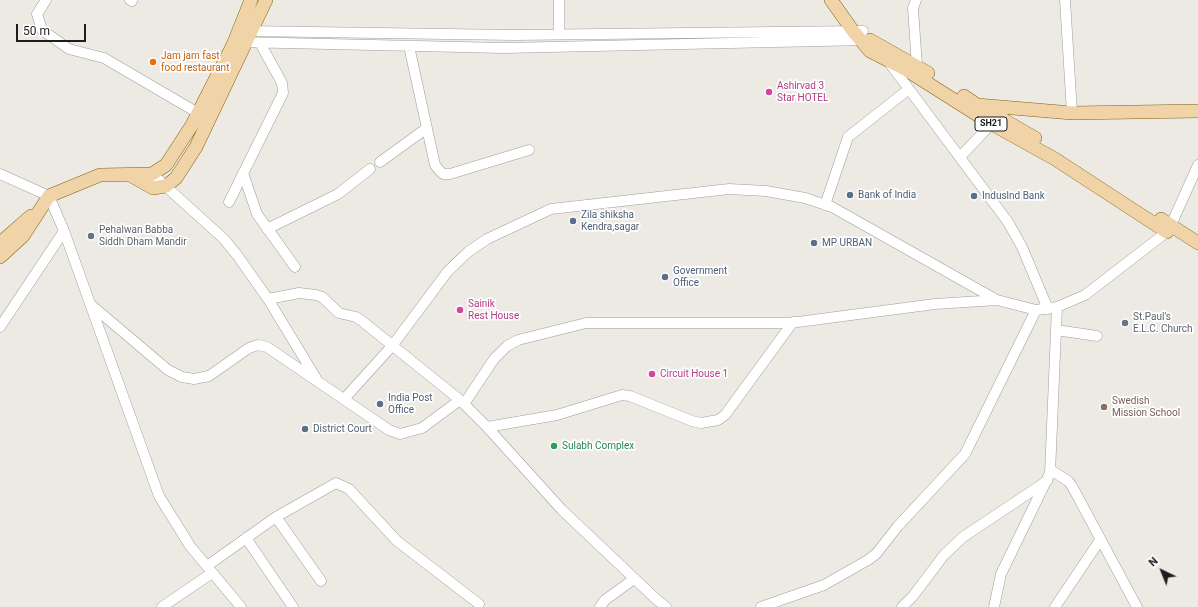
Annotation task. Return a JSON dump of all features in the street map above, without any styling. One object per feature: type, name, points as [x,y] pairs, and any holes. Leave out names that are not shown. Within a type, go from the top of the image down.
[{"type":"main road","name":"SH21","points":[[831,0],[862,36],[889,55],[995,120],[1055,160],[1170,228]]},
{"type":"main road","name":"SH21","points":[[841,0],[862,36]]},
{"type":"main road","points":[[0,257],[23,236],[49,196],[100,175],[152,174],[166,165],[242,36],[259,2]]},
{"type":"main road","points":[[128,175],[153,188],[166,186],[176,178],[196,147],[242,36]]},
{"type":"main road","name":"SH21","points":[[889,55],[917,66],[978,105],[1072,114],[1198,111]]},
{"type":"main road","points":[[978,105],[995,120]]},
{"type":"main road","points":[[0,243],[40,209]]},
{"type":"main road","points":[[1170,228],[1197,241]]},
{"type":"street","points":[[46,0],[37,14],[42,30],[69,49],[104,58],[198,113]]},
{"type":"street","points":[[559,0],[560,34]]},
{"type":"street","points":[[916,0],[913,8],[917,66]]},
{"type":"street","points":[[1065,0],[1072,114]]},
{"type":"street","points":[[242,36],[560,34],[862,36]]},
{"type":"street","points":[[242,36],[260,43],[504,48],[862,36]]},
{"type":"street","points":[[228,202],[283,93],[284,88],[260,43]]},
{"type":"street","points":[[409,46],[435,164],[443,174],[450,174],[528,150]]},
{"type":"street","points":[[889,55],[910,89],[1016,235],[1053,308],[1056,330],[1051,470],[1048,480],[1004,570],[994,607]]},
{"type":"street","points":[[825,204],[848,136],[910,89]]},
{"type":"street","points":[[960,157],[995,120]]},
{"type":"street","points":[[380,162],[427,128]]},
{"type":"street","points":[[344,399],[392,346],[448,271],[468,252],[487,238],[551,209],[729,189],[766,191],[805,198],[825,204],[997,300],[1036,310],[1053,308],[1072,302],[1099,286],[1170,228],[1198,165]]},
{"type":"street","points":[[267,229],[338,194],[370,169]]},
{"type":"street","points":[[243,173],[255,209],[267,229],[295,268]]},
{"type":"street","points":[[0,174],[49,196],[64,231],[159,496],[190,546],[241,607]]},
{"type":"street","points":[[152,174],[224,239],[237,255],[268,299],[318,382]]},
{"type":"street","points":[[0,327],[64,231]]},
{"type":"street","points":[[268,299],[299,293],[316,295],[322,297],[339,313],[362,321],[462,402],[487,427],[562,510],[634,579],[666,607]]},
{"type":"street","points":[[89,302],[168,370],[182,377],[194,379],[209,376],[249,348],[258,345],[274,352],[389,430],[400,434],[422,428],[462,402],[494,359],[507,346],[518,340],[578,325],[595,322],[793,322],[935,304],[997,300]]},
{"type":"street","points":[[761,607],[824,585],[876,554],[898,526],[965,454],[1036,310]]},
{"type":"street","points":[[487,427],[561,414],[622,396],[630,396],[692,421],[701,423],[718,420],[725,415],[793,322]]},
{"type":"street","points":[[1056,330],[1097,336]]},
{"type":"street","points":[[1051,470],[1070,484],[1136,607]]},
{"type":"street","points":[[902,607],[913,596],[944,555],[963,537],[1048,480]]},
{"type":"street","points":[[162,607],[246,538],[276,517],[336,483],[349,489],[397,541],[479,604]]},
{"type":"street","points":[[276,517],[322,581]]},
{"type":"street","points":[[246,538],[293,607]]},
{"type":"street","points":[[1055,607],[1100,540]]},
{"type":"street","points":[[600,607],[605,600],[634,579]]},
{"type":"place","name":"Jam jam fast food restaurant","points":[[153,62]]},
{"type":"place","name":"Ashirvad 3 Star HOTEL","points":[[769,92]]},
{"type":"place","name":"Bank of India","points":[[850,195]]},
{"type":"place","name":"Induslnd Bank","points":[[974,196]]},
{"type":"place","name":"Zila shiksha Kendra,sagar","points":[[573,221]]},
{"type":"place","name":"Pehalwan Babba Siddh Dham Mandir","points":[[91,236]]},
{"type":"place","name":"MP URBAN","points":[[814,243]]},
{"type":"place","name":"Government Office","points":[[665,277]]},
{"type":"place","name":"Sainik Rest House","points":[[460,310]]},
{"type":"place","name":"St.Paul's E.L.C. Church","points":[[1125,323]]},
{"type":"place","name":"Circuit House 1","points":[[652,374]]},
{"type":"place","name":"India Post Office","points":[[380,404]]},
{"type":"place","name":"Swedish Mission School","points":[[1104,407]]},
{"type":"place","name":"District Court","points":[[305,429]]},
{"type":"place","name":"Sulabh Complex","points":[[554,446]]}]
